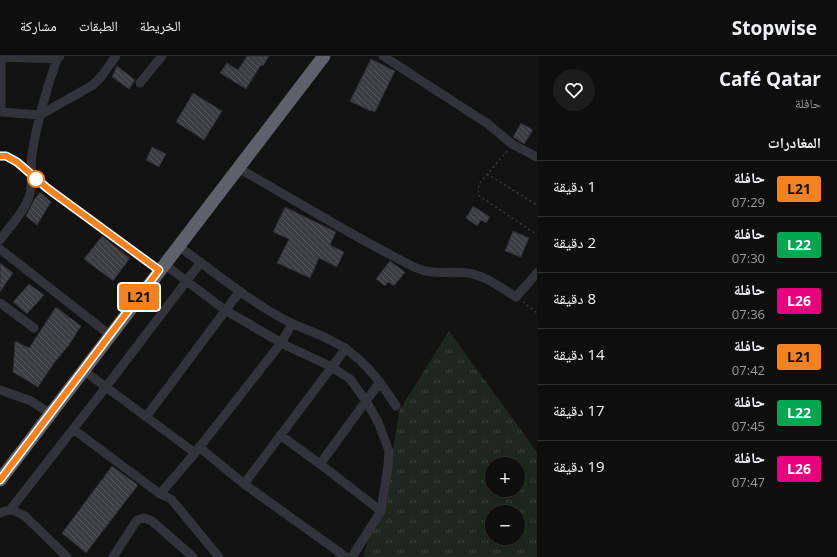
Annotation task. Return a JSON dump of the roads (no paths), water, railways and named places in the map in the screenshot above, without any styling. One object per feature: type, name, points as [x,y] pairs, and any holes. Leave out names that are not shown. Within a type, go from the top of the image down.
[{"type":"highway","points":[[0,480],[161,267],[324,56]]},
{"type":"street","points":[[0,240],[25,205],[30,195],[32,156],[40,114],[58,58],[1,57],[1,112],[40,114],[93,85],[101,77],[116,56]]},
{"type":"street","points":[[140,82],[162,56]]},
{"type":"street","points":[[383,56],[488,124],[512,144],[537,157]]},
{"type":"street","points":[[0,156],[6,156],[17,162],[47,188],[161,267],[186,281],[225,310],[281,343],[332,367],[350,379],[366,401],[378,422],[389,451],[381,511],[352,557]]},
{"type":"street","points":[[238,168],[350,233],[417,268],[441,273],[467,273],[476,275],[484,278],[516,297],[537,274]]},
{"type":"street","points":[[178,246],[277,316],[292,324],[330,339],[346,348],[363,363],[380,382],[396,406]]},
{"type":"street","points":[[0,249],[110,335]]},
{"type":"street","points":[[10,510],[201,262]]},
{"type":"street","points":[[146,417],[240,291]]},
{"type":"street","points":[[0,303],[34,328]]},
{"type":"street","points":[[160,494],[197,450],[281,343],[292,324]]},
{"type":"street","points":[[244,484],[346,348]]},
{"type":"street","points":[[83,370],[146,417],[197,450],[346,557]]},
{"type":"street","points":[[320,464],[380,382]]},
{"type":"street","points":[[0,390],[31,401],[51,414]]},
{"type":"street","points":[[73,429],[160,494],[171,499],[219,557]]},
{"type":"street","points":[[280,435],[381,511]]},
{"type":"street","points":[[0,513],[10,510],[19,512],[67,557]]},
{"type":"street","points":[[113,557],[137,520],[144,518],[152,521],[193,557]]}]
